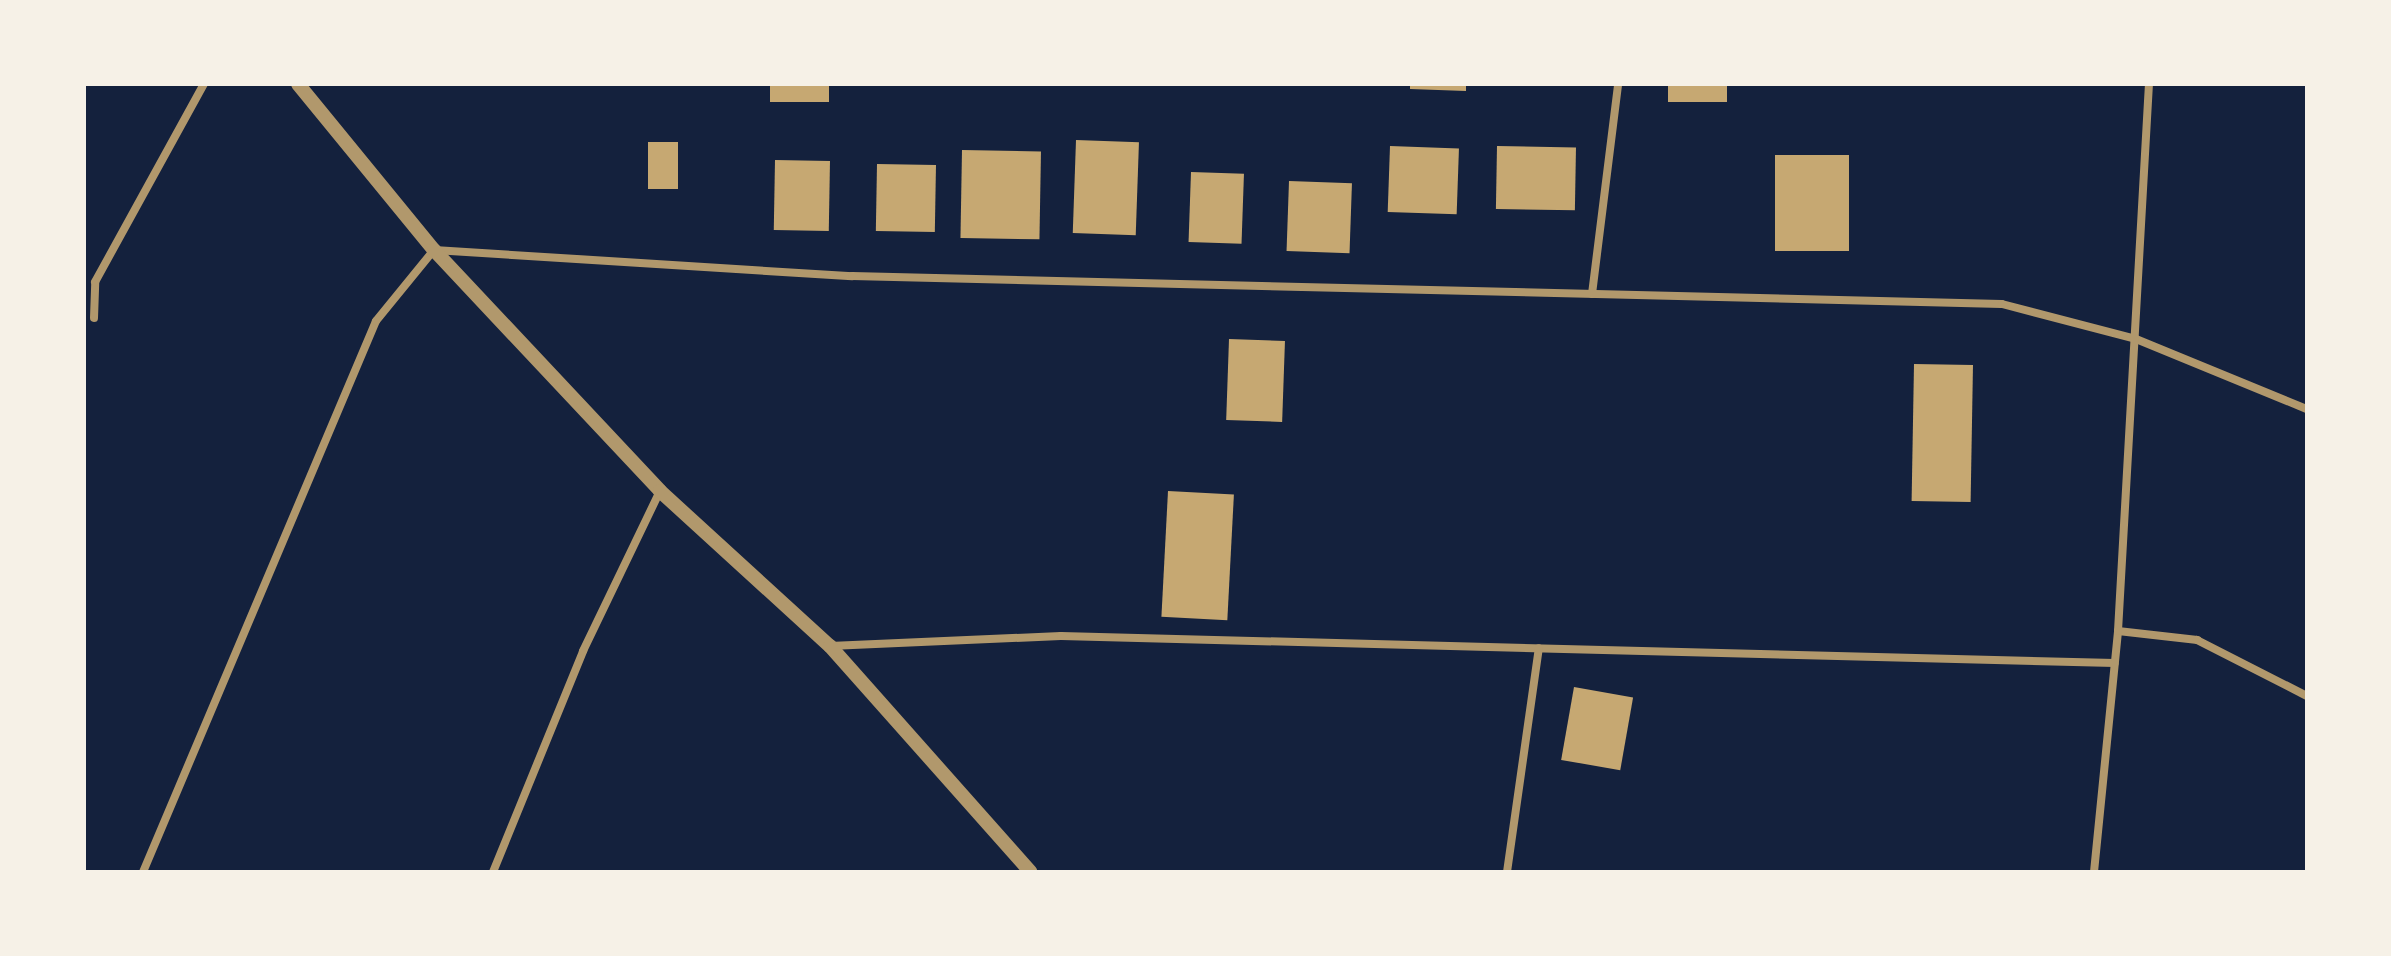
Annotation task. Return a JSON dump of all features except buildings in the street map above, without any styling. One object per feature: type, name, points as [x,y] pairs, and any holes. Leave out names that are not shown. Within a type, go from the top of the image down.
[{"type":"street","points":[[94,318],[95,282],[204,84]]},
{"type":"street","points":[[298,84],[434,250],[660,491],[830,646],[1031,872]]},
{"type":"street","points":[[1592,294],[1618,84]]},
{"type":"street","points":[[2094,872],[2118,631],[2149,84]]},
{"type":"street","points":[[434,250],[852,276],[2002,304],[2136,339],[2307,409]]},
{"type":"street","points":[[143,872],[376,321],[434,250]]},
{"type":"street","points":[[84,277],[95,282]]},
{"type":"street","points":[[493,872],[583,651],[660,491]]},
{"type":"street","points":[[2118,631],[2197,640],[2307,696]]},
{"type":"street","points":[[830,646],[1061,636],[2115,663]]},
{"type":"street","points":[[1507,872],[1539,648]]}]
